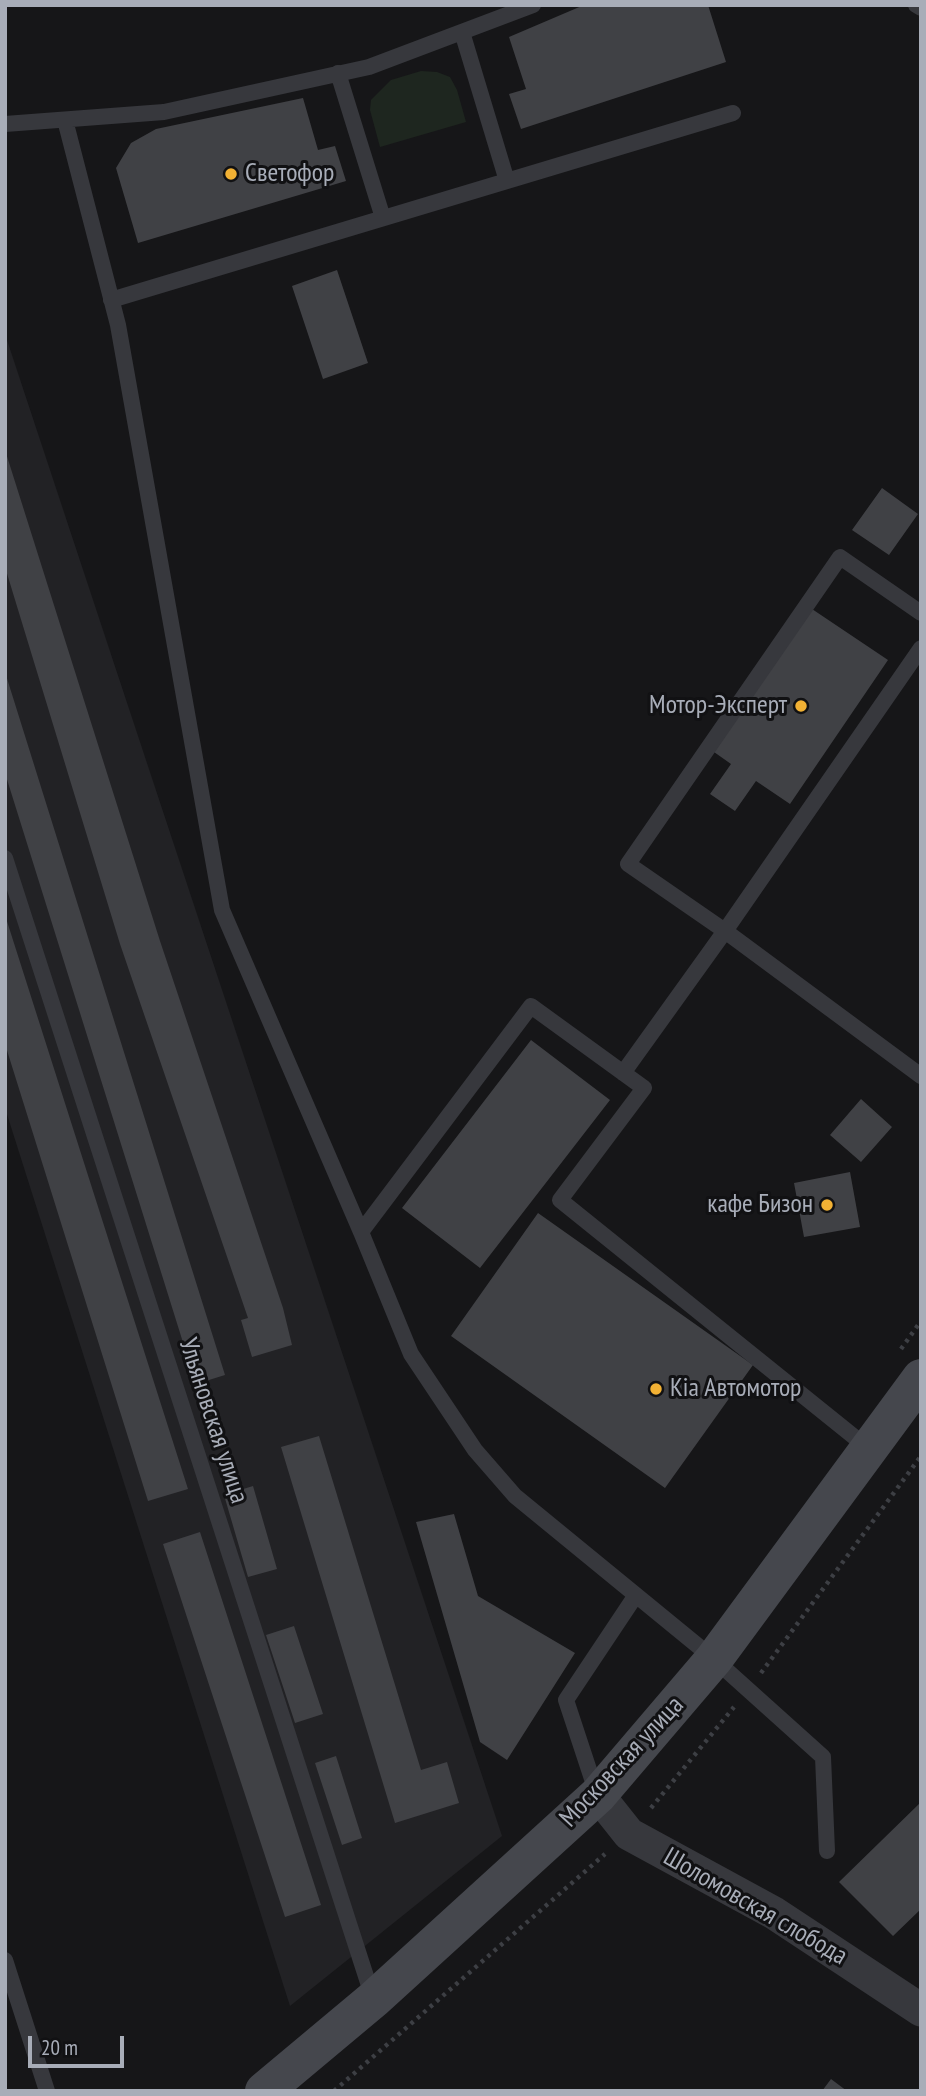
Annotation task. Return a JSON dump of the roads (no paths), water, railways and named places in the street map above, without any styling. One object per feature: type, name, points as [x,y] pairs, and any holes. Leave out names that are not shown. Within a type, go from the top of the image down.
[{"type":"main road","name":"Московская улица","points":[[264,2091],[374,1999],[598,1795],[714,1659],[921,1378]]},
{"type":"street","name":"Шоломовская слобода","points":[[598,1795],[629,1834],[774,1913],[921,2010]]},
{"type":"lane","points":[[5,124],[164,112],[338,74],[369,67],[533,5]]},
{"type":"lane","points":[[916,5],[921,8]]},
{"type":"lane","points":[[462,32],[507,181]]},
{"type":"lane","points":[[338,74],[383,218]]},
{"type":"lane","points":[[111,300],[733,113]]},
{"type":"lane","points":[[65,120],[118,325],[222,910],[411,1354],[475,1450],[515,1496],[714,1659],[823,1757],[827,1852]]},
{"type":"lane","points":[[921,613],[840,557],[628,863],[921,1076]]},
{"type":"lane","points":[[623,1073],[921,648]]},
{"type":"lane","name":"Ульяновская улица","points":[[5,858],[374,1999]]},
{"type":"lane","points":[[360,1232],[531,1006],[643,1088],[560,1200],[868,1448]]},
{"type":"lane","points":[[598,1795],[566,1700],[636,1595]]},
{"type":"lane","points":[[5,1960],[47,2091]]},
{"type":"place","name":"Светофор","points":[[231,174]]},
{"type":"place","name":"Мотор-Эксперт","points":[[801,706]]},
{"type":"place","name":"кафе Бизон","points":[[827,1205]]},
{"type":"place","name":"Kia Автомотор","points":[[656,1389]]}]
